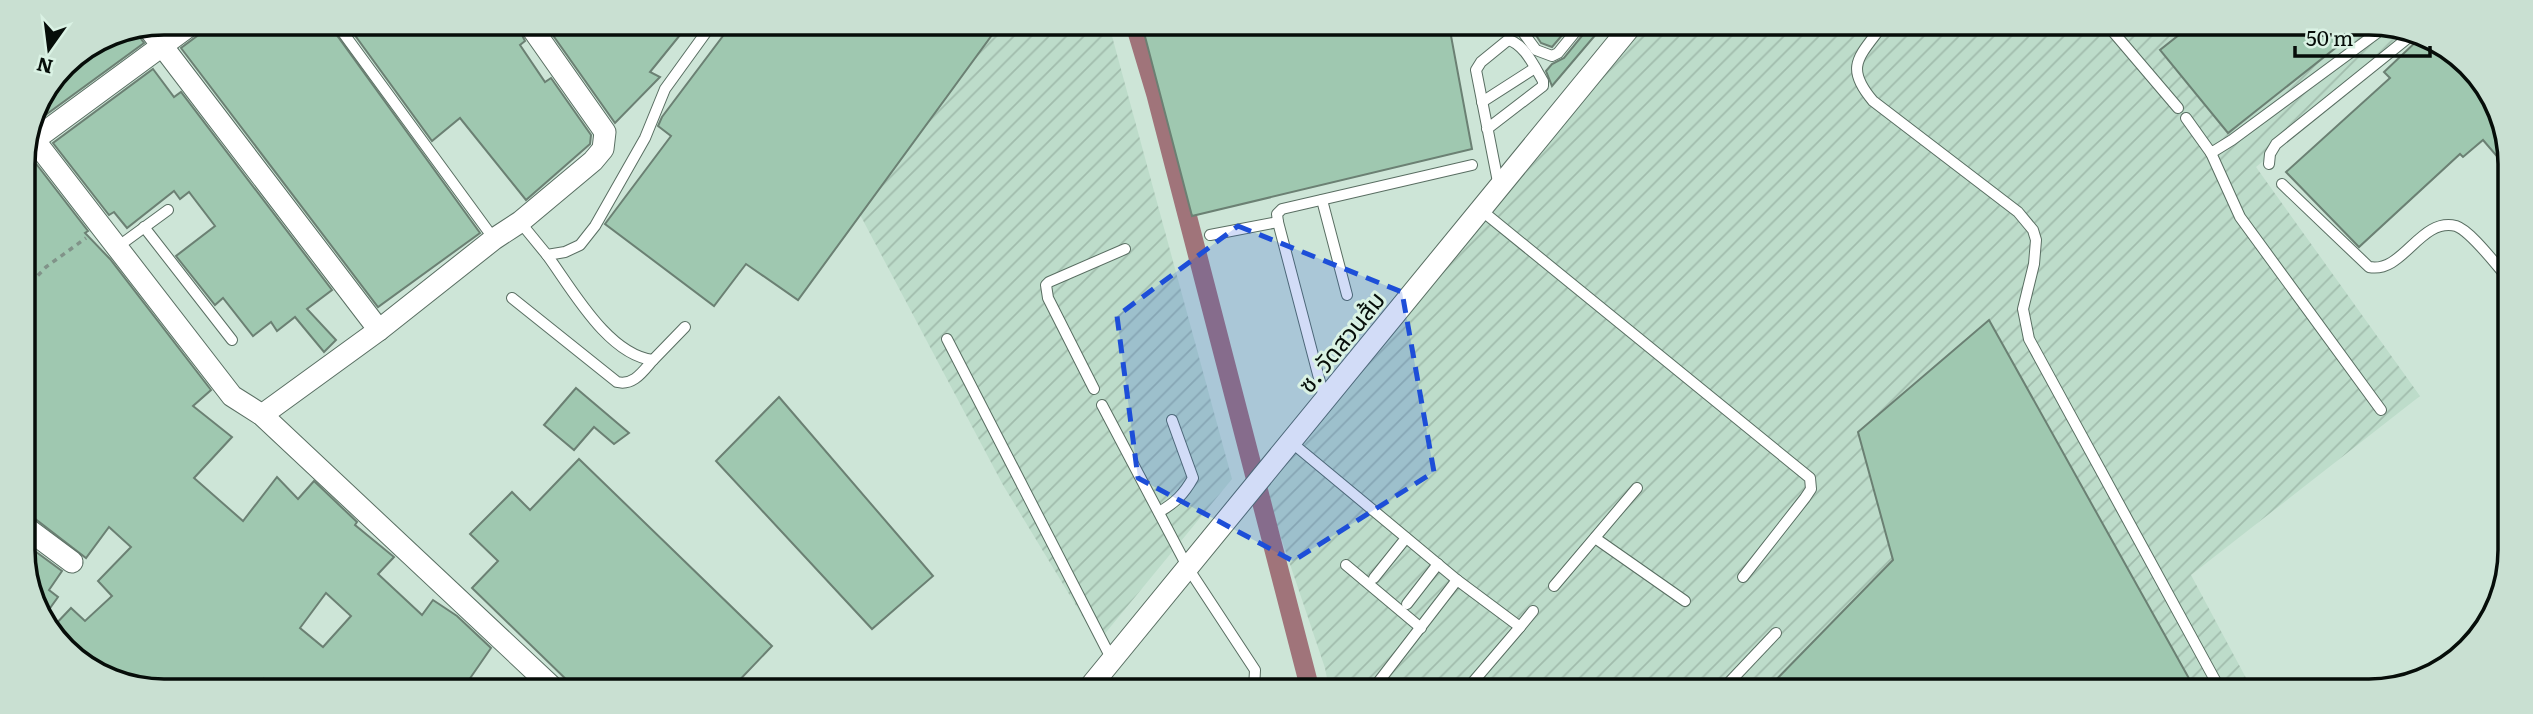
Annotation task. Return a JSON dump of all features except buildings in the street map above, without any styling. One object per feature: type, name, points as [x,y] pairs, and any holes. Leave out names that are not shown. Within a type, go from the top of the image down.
[{"type":"street","points":[[39,131],[177,35]]},
{"type":"street","points":[[262,415],[520,222],[593,161],[603,149],[605,132],[537,35]]},
{"type":"street","name":"ซ. วัดสวนส้ม","points":[[1096,679],[1624,35]]},
{"type":"street","points":[[154,36],[379,330]]},
{"type":"street","points":[[36,143],[232,396],[262,415],[543,679]]},
{"type":"street","points":[[35,534],[72,562]]},
{"type":"lane","points":[[345,35],[494,239]]},
{"type":"lane","points":[[547,255],[565,253],[580,245],[595,226],[645,138],[666,89],[704,35]]},
{"type":"lane","points":[[1525,35],[1536,50],[1552,56],[1558,53],[1573,35]]},
{"type":"lane","points":[[1875,35],[1859,57],[1859,85],[1872,101],[2018,212],[2033,230],[2036,252],[2023,309],[2029,339],[2214,679]]},
{"type":"lane","points":[[2116,35],[2178,108]]},
{"type":"lane","points":[[2211,153],[2232,141],[2374,35]]},
{"type":"lane","points":[[1487,129],[1543,86],[1535,68],[1513,40],[1508,40],[1476,67],[1487,129],[1499,187]]},
{"type":"lane","points":[[2270,164],[2270,154],[2276,144],[2405,40]]},
{"type":"lane","points":[[1482,102],[1535,68]]},
{"type":"lane","points":[[2186,118],[2211,153],[2240,218],[2381,410]]},
{"type":"lane","points":[[1325,401],[1278,214],[1282,209],[1472,165]]},
{"type":"lane","points":[[2281,184],[2369,267],[2378,268],[2389,264],[2431,230],[2456,226],[2498,267]]},
{"type":"lane","points":[[1322,200],[1347,295]]},
{"type":"lane","points":[[116,248],[167,210]]},
{"type":"lane","points":[[1480,210],[1810,478],[1811,489],[1805,498],[1743,578]]},
{"type":"lane","points":[[520,222],[600,327],[641,359],[653,360]]},
{"type":"lane","points":[[1210,235],[1278,222]]},
{"type":"lane","points":[[144,227],[232,340]]},
{"type":"lane","points":[[1094,389],[1048,299],[1046,285],[1125,249]]},
{"type":"lane","points":[[512,298],[617,382],[624,384],[633,381],[685,327]]},
{"type":"lane","points":[[947,339],[1112,660]]},
{"type":"lane","points":[[1102,405],[1188,568],[1255,670],[1255,679]]},
{"type":"lane","points":[[1159,512],[1175,503],[1193,478],[1172,420]]},
{"type":"lane","points":[[1291,442],[1457,580],[1520,626]]},
{"type":"lane","points":[[1554,586],[1637,488]]},
{"type":"lane","points":[[1374,578],[1406,538]]},
{"type":"lane","points":[[1595,538],[1685,601]]},
{"type":"lane","points":[[1407,604],[1438,564]]},
{"type":"lane","points":[[1346,565],[1421,628]]},
{"type":"lane","points":[[1381,679],[1457,580]]},
{"type":"lane","points":[[1475,679],[1533,611]]},
{"type":"lane","points":[[1732,679],[1776,633]]},
{"type":"path","points":[[35,278],[46,267],[101,228]]},
{"type":"highlighted area","points":[[1238,226],[1402,292],[1434,472],[1293,561],[1138,478],[1117,316]]},
{"type":"shaded area","points":[[984,35],[1112,35],[1232,479],[1098,642],[1003,485],[857,209]]},
{"type":"shaded area","points":[[1631,35],[2369,35],[2408,41],[2256,167],[2420,396],[2191,575],[2247,679],[1327,679],[1265,490]]},
{"type":"waterway","points":[[1138,35],[1156,95],[1307,679]]}]
